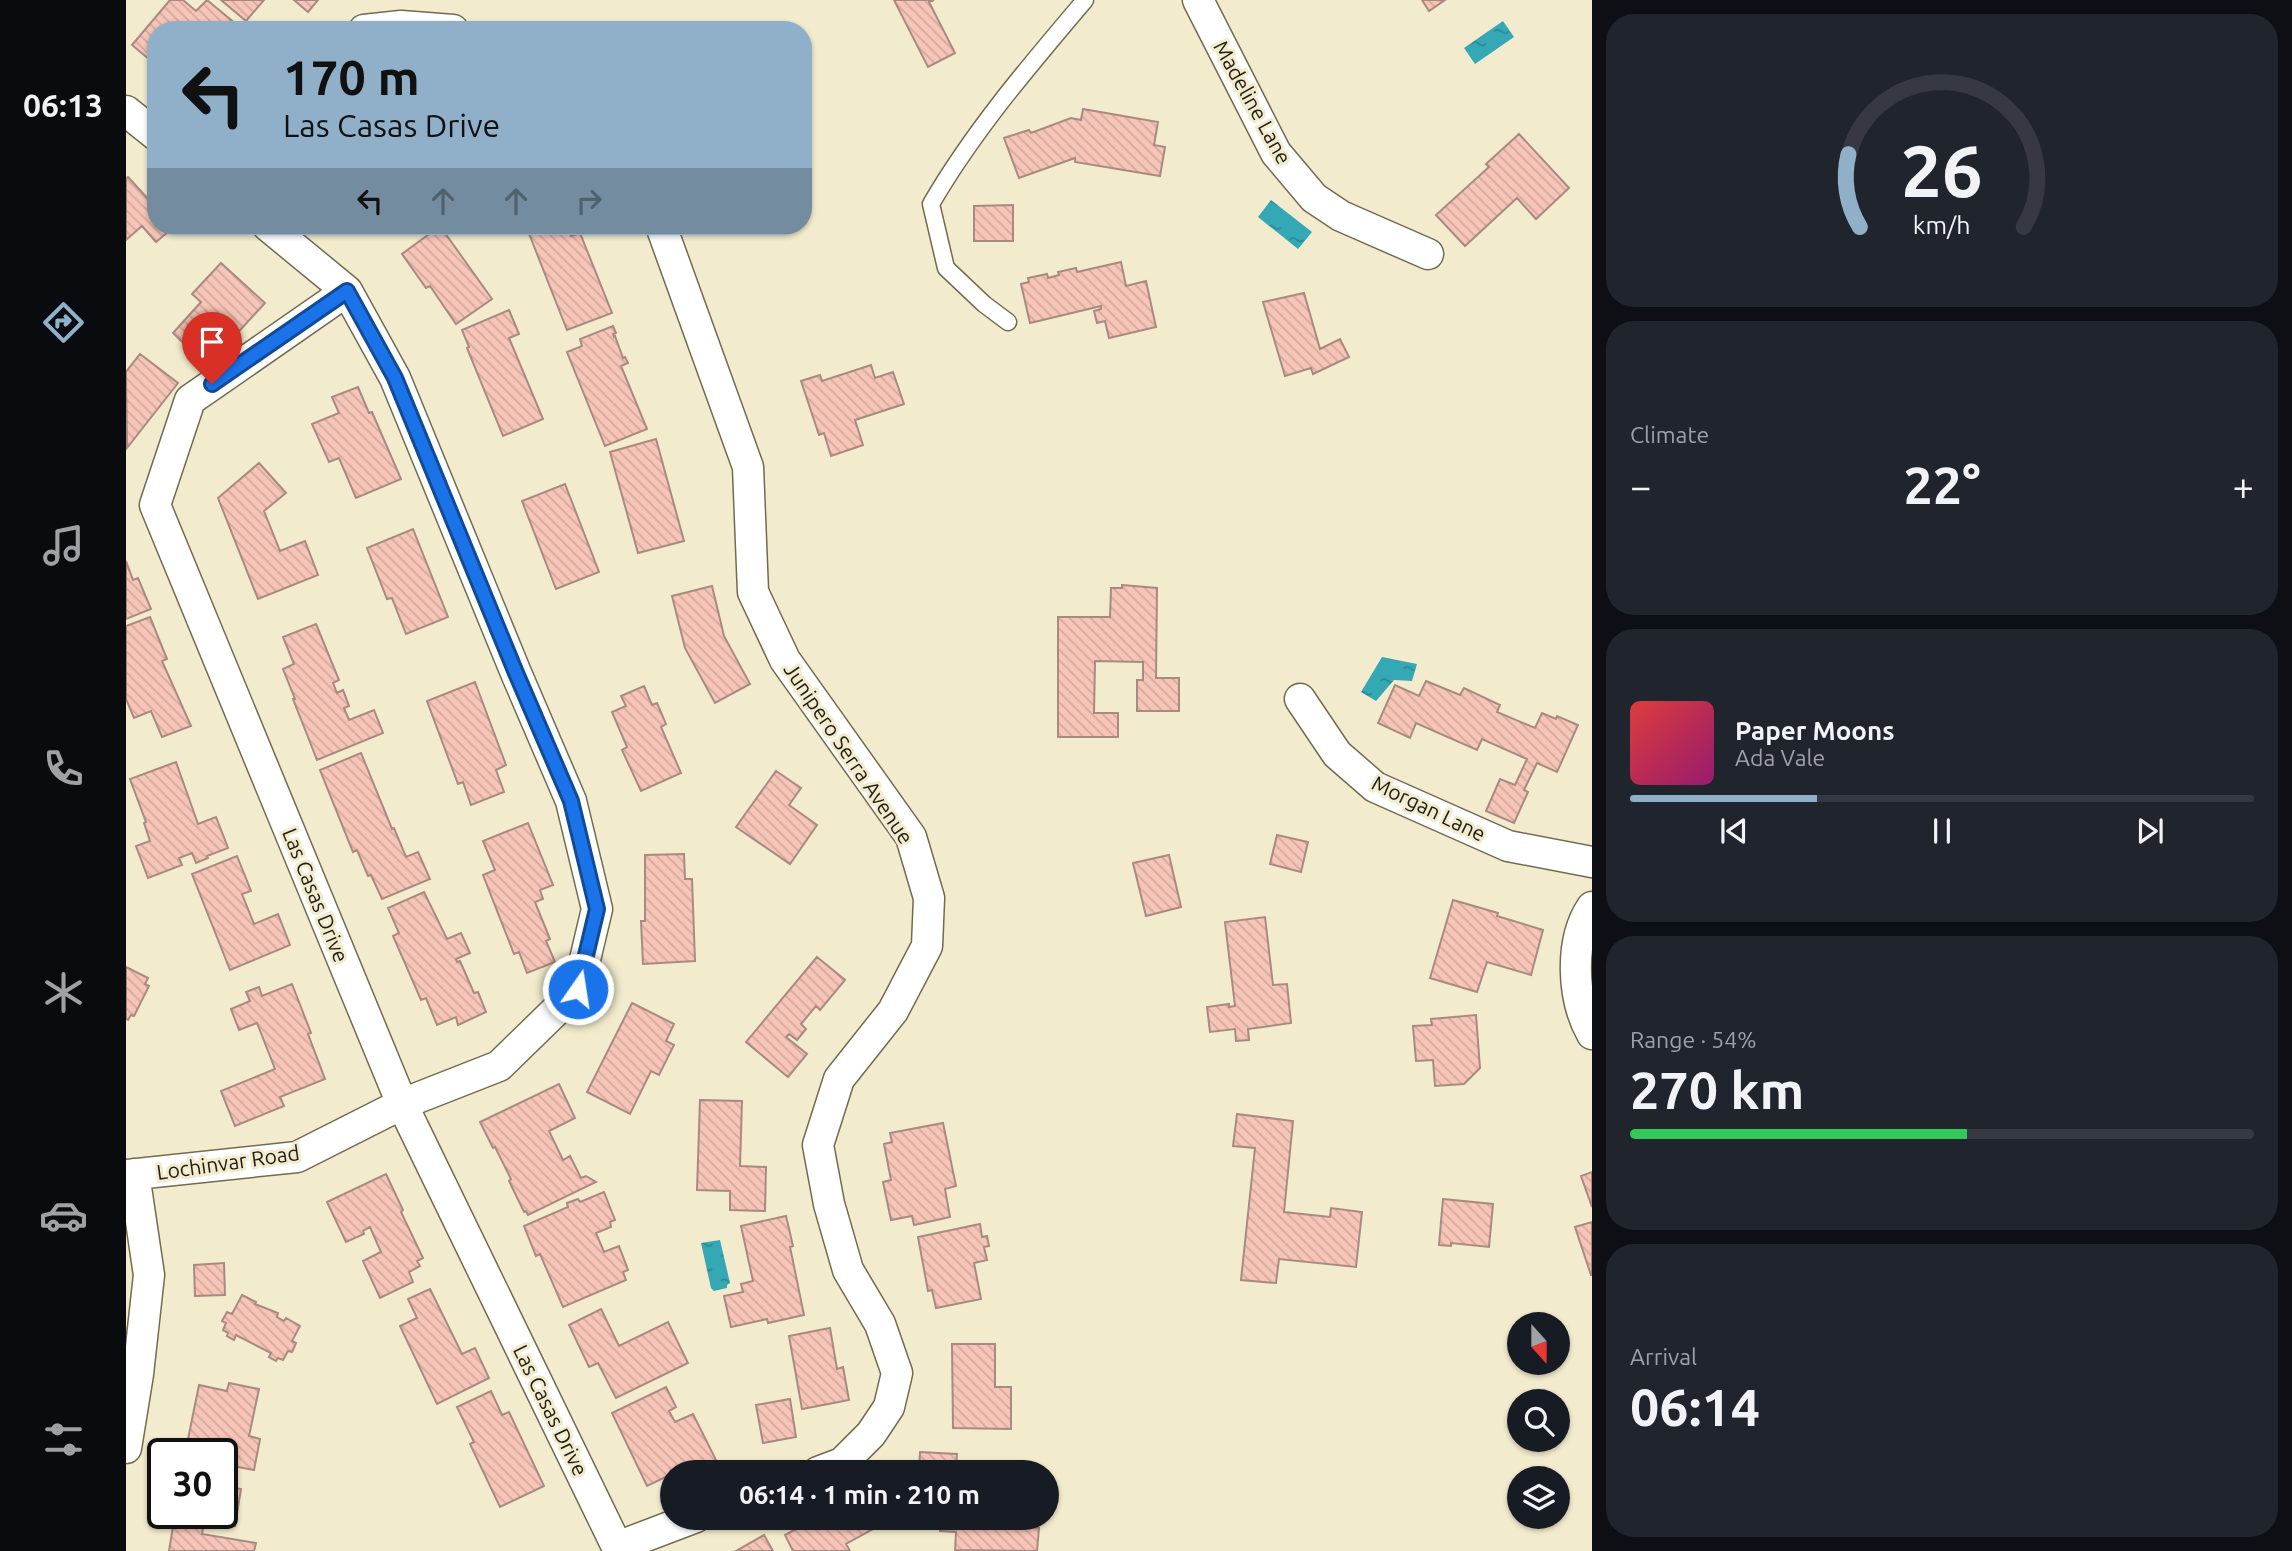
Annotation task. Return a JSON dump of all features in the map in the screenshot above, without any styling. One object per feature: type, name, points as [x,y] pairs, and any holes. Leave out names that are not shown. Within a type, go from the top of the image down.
[{"type":"street","name":"Madeline Lane","points":[[1198,0],[1276,153],[1314,198],[1350,220],[1428,254]]},
{"type":"street","points":[[126,111],[147,128]]},
{"type":"street","points":[[279,235],[347,291]]},
{"type":"street","name":"Junipero Serra Avenue","points":[[663,235],[748,467],[753,592],[785,660],[911,837],[929,898],[927,946],[893,1011],[839,1079],[818,1145],[829,1204],[848,1270],[880,1324],[897,1373],[889,1407],[871,1434],[845,1460]]},
{"type":"street","name":"Lochinvar Road","points":[[130,1175],[297,1157],[402,1104],[499,1066],[578,989],[597,909],[571,801],[395,378],[347,291]]},
{"type":"street","name":"Las Casas Drive","points":[[347,291],[190,400],[155,505],[402,1104],[618,1549]]},
{"type":"street","name":"Morgan Lane","points":[[1300,699],[1337,754],[1375,787],[1508,846],[1592,862]]},
{"type":"street","points":[[1592,907],[1584,919],[1576,973],[1577,997],[1592,1034]]},
{"type":"street","points":[[126,1448],[138,1374],[149,1275],[130,1175]]},
{"type":"street","points":[[618,1549],[664,1530]]},
{"type":"lane","points":[[1008,322],[946,268],[931,204],[954,164],[1012,87],[1085,0]]},
{"type":"water","points":[[1503,21],[1514,37],[1475,64],[1464,48]]},
{"type":"water","points":[[1271,200],[1312,232],[1298,249],[1258,217]]},
{"type":"water","points":[[1382,657],[1417,664],[1412,681],[1394,680],[1376,701],[1361,692]]},
{"type":"water","points":[[720,1240],[730,1283],[727,1288],[714,1291],[711,1288],[701,1243]]},
{"type":"building","points":[[170,0],[183,0],[196,11],[207,0],[232,21],[152,21]]},
{"type":"building","points":[[221,0],[264,0],[246,21]]},
{"type":"building","points":[[294,0],[318,0],[308,12]]},
{"type":"building","points":[[894,0],[934,0],[929,2],[955,53],[928,67]]},
{"type":"building","points":[[1422,0],[1445,0],[1429,11]]},
{"type":"building","points":[[147,27],[147,58],[132,45]]},
{"type":"building","points":[[1083,109],[1158,122],[1154,145],[1165,147],[1160,176],[1075,162],[1075,158],[1019,178],[1004,138],[1029,130],[1031,133],[1071,118],[1081,120]]},
{"type":"building","points":[[1519,134],[1569,188],[1536,219],[1517,198],[1465,246],[1436,215],[1489,167],[1486,164]]},
{"type":"building","points":[[126,178],[147,198],[147,232],[142,226],[126,240]]},
{"type":"building","points":[[1013,205],[1013,241],[974,241],[974,206]]},
{"type":"building","points":[[150,235],[164,235],[156,242]]},
{"type":"building","points":[[428,235],[446,235],[492,299],[456,324],[430,286],[426,288],[402,254]]},
{"type":"building","points":[[530,235],[581,235],[612,313],[567,330]]},
{"type":"building","points":[[1121,262],[1126,286],[1146,281],[1156,327],[1109,338],[1105,321],[1097,323],[1094,311],[1101,309],[1101,306],[1030,323],[1021,284],[1029,282],[1028,278],[1047,274],[1048,278],[1059,275],[1058,272],[1076,268],[1077,272]]},
{"type":"building","points":[[221,263],[265,303],[207,366],[173,333],[201,302],[192,294]]},
{"type":"building","points":[[1304,293],[1320,349],[1340,339],[1349,357],[1313,374],[1311,368],[1285,376],[1263,302]]},
{"type":"building","points":[[509,310],[519,334],[509,338],[543,419],[503,436],[462,330]]},
{"type":"building","points":[[613,326],[616,333],[613,334],[614,337],[628,363],[621,366],[647,429],[605,446],[567,352],[582,346],[580,339]]},
{"type":"building","points":[[140,354],[178,383],[127,448],[126,372]]},
{"type":"building","points":[[871,365],[875,378],[893,372],[904,404],[855,420],[863,445],[831,456],[824,433],[819,435],[801,381],[820,375],[822,381]]},
{"type":"building","points":[[358,387],[401,479],[356,498],[339,458],[329,462],[312,424],[339,413],[332,397]]},
{"type":"building","points":[[656,439],[684,541],[638,553],[610,452]]},
{"type":"building","points":[[259,463],[286,493],[264,511],[280,551],[305,541],[318,575],[258,599],[218,498]]},
{"type":"building","points":[[565,484],[599,572],[556,589],[522,501]]},
{"type":"building","points":[[413,529],[448,617],[406,634],[392,598],[387,599],[367,548]]},
{"type":"building","points":[[126,561],[133,580],[138,578],[151,609],[126,619]]},
{"type":"building","points":[[1122,585],[1157,588],[1156,678],[1179,678],[1179,711],[1137,711],[1137,680],[1143,680],[1143,662],[1095,661],[1094,713],[1118,713],[1118,737],[1058,737],[1058,617],[1110,617],[1111,588],[1122,588]]},
{"type":"building","points":[[712,586],[724,636],[750,684],[715,703],[685,648],[672,596]]},
{"type":"building","points":[[150,617],[167,659],[162,661],[191,726],[162,737],[151,711],[134,718],[126,699],[126,626]]},
{"type":"building","points":[[316,624],[339,680],[333,683],[337,693],[343,690],[349,706],[344,708],[349,720],[374,710],[383,733],[317,760],[283,669],[294,664],[283,637]]},
{"type":"building","points":[[1426,681],[1460,695],[1464,688],[1500,705],[1497,712],[1535,728],[1542,713],[1578,725],[1557,772],[1537,763],[1524,790],[1528,792],[1514,823],[1486,811],[1500,779],[1515,785],[1527,759],[1482,739],[1477,750],[1416,723],[1410,738],[1378,723],[1395,685],[1419,696]]},
{"type":"building","points":[[475,682],[506,765],[496,770],[504,792],[471,805],[463,782],[458,784],[427,701]]},
{"type":"building","points":[[644,686],[652,705],[657,703],[666,724],[661,727],[681,773],[641,791],[622,750],[627,747],[612,712],[626,706],[621,696]]},
{"type":"building","points":[[361,753],[406,857],[418,852],[430,879],[382,899],[357,850],[353,852],[320,770]]},
{"type":"building","points":[[176,762],[198,824],[216,817],[228,848],[196,863],[192,853],[179,858],[182,865],[148,878],[136,846],[150,841],[130,779]]},
{"type":"building","points":[[776,771],[801,788],[789,805],[817,825],[790,864],[736,827]]},
{"type":"building","points":[[528,823],[553,885],[540,890],[543,899],[535,902],[550,939],[546,941],[555,962],[527,973],[519,952],[514,954],[483,875],[495,870],[483,841]]},
{"type":"building","points":[[1277,835],[1308,842],[1301,872],[1270,864]]},
{"type":"building","points":[[684,854],[685,879],[692,879],[695,961],[643,964],[641,921],[645,921],[645,855]]},
{"type":"building","points":[[1169,855],[1181,907],[1146,916],[1133,863]]},
{"type":"building","points":[[237,856],[251,891],[242,894],[254,924],[278,914],[290,945],[230,970],[192,874]]},
{"type":"building","points":[[424,892],[447,939],[461,933],[470,953],[456,959],[457,962],[460,961],[474,993],[478,992],[486,1012],[458,1025],[456,1017],[437,1025],[426,998],[421,1000],[393,936],[399,933],[388,908]]},
{"type":"building","points":[[1453,900],[1543,930],[1531,975],[1487,962],[1477,992],[1430,978]]},
{"type":"building","points":[[1265,917],[1273,985],[1287,984],[1291,1023],[1248,1029],[1249,1040],[1236,1041],[1235,1029],[1210,1032],[1207,1007],[1229,1004],[1229,1007],[1235,1006],[1225,922]]},
{"type":"building","points":[[817,957],[845,980],[820,1010],[816,1006],[801,1024],[806,1029],[797,1040],[789,1034],[786,1037],[807,1054],[788,1077],[746,1042]]},
{"type":"building","points":[[126,967],[148,978],[145,984],[149,986],[134,1016],[131,1015],[128,1020],[126,1019]]},
{"type":"building","points":[[292,984],[325,1079],[280,1097],[284,1106],[235,1126],[221,1091],[275,1069],[257,1023],[239,1030],[231,1009],[250,1001],[246,992],[259,987],[262,996]]},
{"type":"building","points":[[632,1003],[674,1024],[666,1041],[674,1045],[659,1075],[651,1071],[630,1114],[587,1092]]},
{"type":"building","points":[[1476,1015],[1480,1068],[1464,1084],[1435,1086],[1433,1060],[1416,1061],[1413,1026],[1432,1025],[1431,1019]]},
{"type":"building","points":[[559,1084],[575,1118],[549,1131],[563,1160],[570,1156],[581,1178],[586,1176],[596,1182],[528,1215],[524,1212],[509,1181],[511,1179],[480,1122]]},
{"type":"building","points":[[700,1100],[742,1101],[740,1166],[766,1167],[765,1211],[730,1210],[730,1191],[697,1190]]},
{"type":"building","points":[[1237,1114],[1293,1121],[1284,1212],[1330,1217],[1331,1208],[1362,1212],[1356,1267],[1279,1259],[1276,1283],[1241,1280],[1255,1148],[1233,1146]]},
{"type":"building","points":[[943,1123],[956,1186],[945,1189],[950,1217],[914,1225],[912,1216],[891,1220],[883,1182],[891,1180],[884,1144],[892,1142],[890,1133]]},
{"type":"building","points":[[1592,1172],[1592,1207],[1581,1176]]},
{"type":"building","points":[[386,1174],[423,1258],[417,1261],[420,1266],[409,1272],[413,1282],[380,1298],[363,1261],[381,1252],[370,1227],[363,1231],[364,1234],[346,1242],[327,1202]]},
{"type":"building","points":[[604,1192],[615,1220],[610,1222],[611,1227],[596,1233],[604,1252],[619,1246],[628,1270],[623,1272],[626,1280],[563,1307],[540,1254],[536,1256],[524,1226],[568,1207],[567,1203],[578,1199],[580,1202]]},
{"type":"building","points":[[1443,1199],[1493,1204],[1489,1247],[1451,1243],[1451,1246],[1439,1245]]},
{"type":"building","points":[[786,1216],[804,1315],[731,1327],[724,1296],[743,1292],[741,1284],[753,1281],[741,1226]]},
{"type":"building","points":[[1592,1222],[1592,1275],[1591,1275],[1575,1227]]},
{"type":"building","points":[[980,1224],[982,1237],[987,1236],[989,1246],[984,1247],[987,1260],[974,1263],[981,1299],[936,1308],[932,1290],[928,1291],[918,1237]]},
{"type":"building","points":[[224,1263],[225,1295],[195,1296],[194,1265]]},
{"type":"building","points":[[430,1289],[462,1354],[475,1348],[489,1378],[437,1404],[400,1326],[417,1318],[408,1299]]},
{"type":"building","points":[[242,1295],[256,1302],[255,1304],[278,1313],[277,1317],[284,1321],[286,1318],[300,1326],[292,1341],[296,1343],[292,1352],[288,1351],[283,1360],[278,1358],[276,1361],[269,1357],[271,1353],[236,1335],[234,1340],[223,1330],[226,1323],[222,1321],[227,1312],[232,1314]]},
{"type":"building","points":[[601,1309],[619,1346],[668,1322],[688,1363],[616,1398],[598,1363],[589,1367],[569,1325]]},
{"type":"building","points":[[830,1328],[837,1369],[843,1367],[849,1400],[802,1409],[789,1336]]},
{"type":"building","points":[[952,1344],[995,1344],[995,1387],[1011,1387],[1011,1429],[953,1428]]},
{"type":"building","points":[[229,1383],[259,1389],[249,1436],[260,1439],[254,1470],[238,1467],[238,1438],[188,1438],[199,1385],[227,1391]]},
{"type":"building","points":[[666,1387],[676,1407],[669,1411],[675,1422],[693,1414],[716,1460],[660,1460],[660,1480],[647,1486],[612,1413]]},
{"type":"building","points":[[491,1391],[502,1415],[509,1412],[544,1486],[500,1507],[470,1444],[474,1442],[457,1407]]},
{"type":"building","points":[[790,1399],[796,1437],[763,1443],[756,1405]]},
{"type":"building","points":[[920,1452],[957,1454],[957,1460],[920,1460]]},
{"type":"building","points":[[173,1529],[203,1529],[202,1534],[256,1543],[254,1551],[169,1551]]},
{"type":"building","points":[[794,1530],[871,1530],[846,1544],[850,1551],[793,1551],[785,1535]]},
{"type":"building","points":[[1039,1530],[1037,1551],[955,1550],[956,1532],[940,1531]]},
{"type":"building","points":[[764,1535],[773,1551],[736,1551]]},
{"type":"route","points":[[212,384],[347,291],[395,378],[571,801],[597,909],[578,989]]}]
